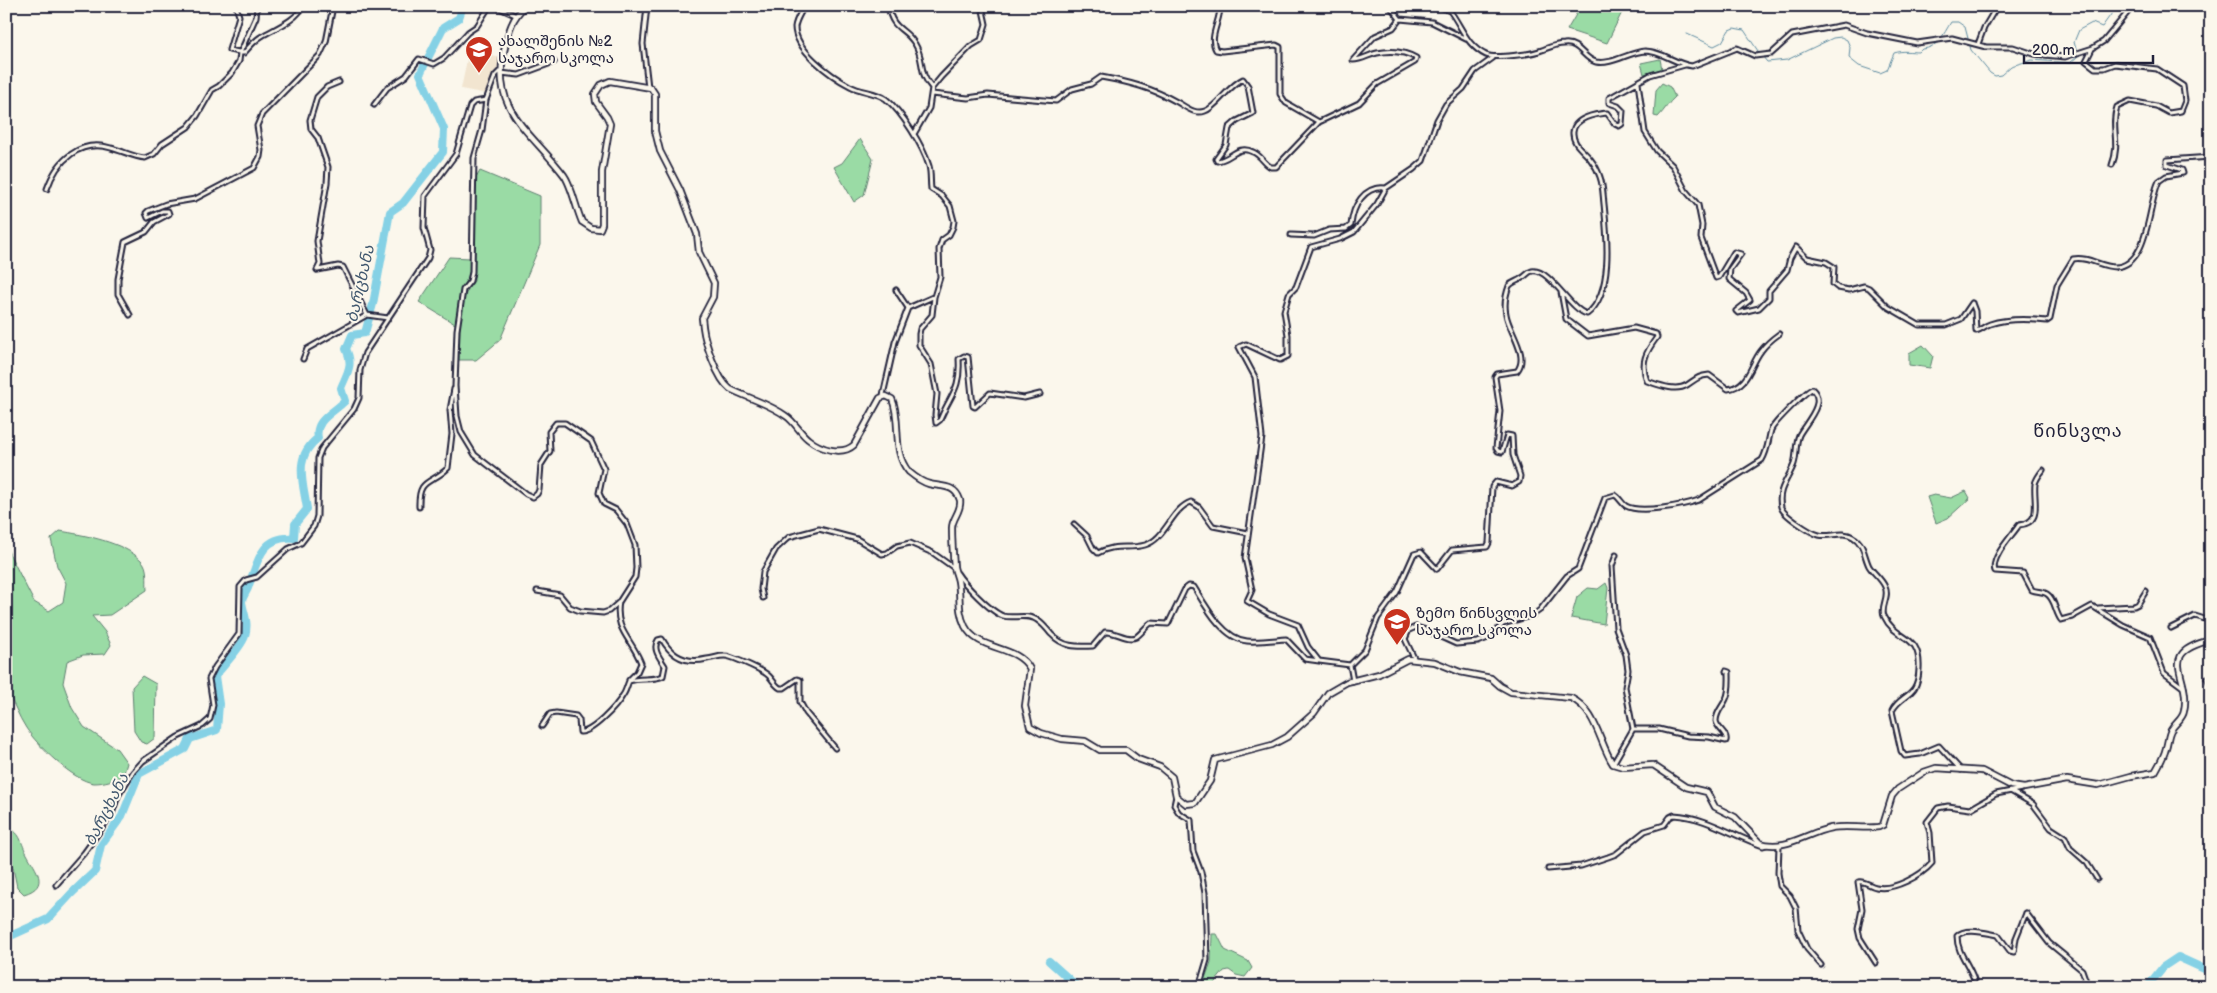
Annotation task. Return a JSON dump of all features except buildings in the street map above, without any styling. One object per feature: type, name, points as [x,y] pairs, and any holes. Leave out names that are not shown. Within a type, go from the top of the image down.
[{"type":"street","points":[[236,6],[239,16],[229,47],[232,52],[244,53],[260,37],[277,29],[300,12],[303,6]]},
{"type":"street","points":[[48,189],[53,172],[64,160],[69,155],[90,144],[145,158],[154,154],[162,144],[188,127],[197,116],[212,90],[232,74],[256,17],[258,6]]},
{"type":"street","points":[[130,315],[118,294],[118,279],[125,242],[146,232],[154,222],[169,214],[168,211],[162,211],[148,218],[146,215],[148,211],[166,204],[195,199],[254,168],[260,157],[258,121],[262,114],[320,55],[326,42],[333,6]]},
{"type":"street","points":[[374,105],[387,88],[406,76],[418,59],[434,64],[444,58],[468,32],[477,26],[489,7],[493,6],[515,16]]},
{"type":"street","points":[[524,6],[510,24],[501,72],[502,90],[512,113],[564,176],[582,222],[595,229],[600,229],[602,224],[602,172],[610,129],[607,117],[596,102],[595,94],[601,85],[610,82],[648,87],[655,94],[655,131],[660,151],[680,190],[697,234],[699,252],[714,283],[713,297],[702,318],[703,327],[718,376],[723,384],[730,389],[787,416],[806,439],[819,446],[837,451],[849,450],[854,445],[882,396],[895,342],[908,308],[934,297]]},
{"type":"street","points":[[647,6],[643,44],[648,87]]},
{"type":"street","points":[[804,6],[796,20],[798,42],[824,69],[851,87],[883,98],[890,103],[914,134],[929,166],[931,189],[942,196],[950,206],[954,227],[949,235],[942,240],[939,249],[940,277],[934,297],[932,315],[920,329],[919,334],[919,345],[931,364],[937,394],[936,422],[940,420],[954,394],[958,378],[959,359],[964,356],[968,357],[970,365],[973,406],[975,407],[990,393],[1024,398],[1040,394]]},
{"type":"street","points":[[888,6],[891,19],[898,29],[914,42],[918,50],[925,80],[932,88]]},
{"type":"street","points":[[914,134],[930,108],[932,88],[940,77],[965,52],[981,40],[986,24],[982,6]]},
{"type":"street","points":[[1220,6],[1221,14],[1213,39],[1213,46],[1216,50],[1276,45],[1280,47],[1280,94],[1286,103],[1318,122]]},
{"type":"street","points":[[1390,6],[1400,19],[1432,22],[1466,40],[1481,52],[1493,58]]},
{"type":"street","points":[[1438,6],[1452,13],[1466,40]]},
{"type":"street","points":[[1978,44],[1984,28],[1997,6]]},
{"type":"street","points":[[1350,665],[1365,650],[1378,618],[1397,592],[1414,554],[1421,552],[1437,569],[1452,550],[1483,548],[1489,543],[1492,487],[1496,482],[1516,485],[1519,482],[1520,476],[1513,458],[1512,436],[1507,434],[1502,452],[1498,452],[1496,448],[1500,411],[1495,377],[1497,374],[1517,371],[1521,362],[1521,355],[1506,316],[1507,291],[1511,283],[1522,279],[1533,271],[1552,281],[1579,310],[1587,314],[1600,293],[1607,264],[1607,229],[1601,179],[1592,161],[1575,143],[1574,125],[1580,120],[1607,113],[1615,124],[1619,126],[1622,124],[1623,112],[1618,106],[1610,103],[1609,98],[1656,73],[1685,64],[1698,64],[1737,48],[1755,56],[1767,55],[1776,50],[1792,35],[1841,25],[1916,42],[1944,38],[1966,40],[1986,47],[2013,47],[2034,54],[2065,57],[2093,48],[2104,41],[2133,6]]},
{"type":"street","points":[[932,94],[968,98],[988,95],[1056,101],[1072,89],[1091,84],[1101,77],[1133,83],[1151,89],[1196,113],[1207,111],[1231,87],[1244,79],[1248,86],[1253,113],[1237,121],[1229,128],[1226,145],[1216,161],[1223,160],[1238,150],[1247,149],[1257,154],[1272,168],[1276,167],[1318,122],[1359,103],[1377,84],[1415,62],[1416,58],[1403,51],[1378,52],[1360,60],[1353,60],[1375,36],[1393,28],[1400,19]]},
{"type":"street","points":[[1319,661],[1308,646],[1298,625],[1270,614],[1247,601],[1252,590],[1245,558],[1262,437],[1255,376],[1239,347],[1246,344],[1280,360],[1288,356],[1288,335],[1284,310],[1289,294],[1296,287],[1311,247],[1340,239],[1354,232],[1377,204],[1386,188],[1414,170],[1423,161],[1437,120],[1446,104],[1463,88],[1475,71],[1493,58],[1537,52],[1570,44],[1580,49],[1589,60],[1597,62],[1645,51],[1660,54],[1685,64]]},
{"type":"street","points":[[2093,48],[2086,61],[2094,68],[2104,68],[2115,64],[2157,69],[2183,86],[2185,101],[2181,111],[2169,113],[2156,106],[2130,101],[2117,107],[2113,122],[2117,132],[2116,155],[2112,165]]},
{"type":"street","points":[[537,591],[560,595],[570,606],[580,611],[597,614],[608,611],[619,602],[635,577],[635,545],[627,524],[616,510],[604,504],[599,493],[604,469],[592,441],[565,423],[556,423],[548,432],[550,451],[541,465],[537,494],[533,497],[526,494],[475,455],[461,432],[455,408],[460,308],[463,290],[470,281],[474,260],[474,158],[482,130],[486,100],[495,76],[501,72],[519,75],[554,62]]},
{"type":"street","points":[[339,82],[327,87],[317,97],[310,120],[311,129],[318,138],[328,167],[317,241],[320,264],[318,270],[338,266],[343,267],[368,315]]},
{"type":"street","points":[[1638,83],[1645,132],[1657,151],[1673,166],[1686,191],[1698,206],[1702,225],[1701,238],[1716,278],[1719,277],[1734,252],[1741,254],[1730,270],[1729,278],[1746,293],[1750,300],[1739,307],[1736,311],[1738,313],[1759,308],[1769,298],[1769,291],[1787,270],[1790,258],[1796,247],[1808,258],[1826,262],[1834,267],[1833,284],[1838,288],[1849,290],[1864,286],[1888,307],[1918,325],[1946,326],[1961,319],[1972,303],[1975,311],[1976,331],[1988,324],[2006,321],[2047,321],[2050,319],[2057,285],[2073,259],[2085,258],[2118,267],[2136,254],[2145,237],[2159,181],[2166,176],[2183,172],[2167,165],[2167,160],[2211,157]]},
{"type":"street","points":[[56,886],[84,853],[112,814],[118,796],[138,767],[178,737],[202,726],[210,719],[213,705],[209,679],[238,634],[240,587],[246,580],[257,576],[288,549],[301,543],[314,526],[317,516],[318,458],[322,448],[354,409],[360,398],[360,370],[365,353],[428,258],[430,250],[424,228],[425,196],[438,181],[456,154],[470,106],[474,102],[486,100]]},
{"type":"street","points":[[1291,235],[1314,236],[1329,230],[1346,229],[1351,226],[1356,204],[1364,194],[1379,187],[1386,188]]},
{"type":"street","points":[[896,290],[908,308]]},
{"type":"street","points":[[1561,291],[1566,319],[1588,336],[1634,328],[1656,334],[1657,337],[1648,349],[1643,369],[1647,381],[1663,386],[1686,386],[1698,376],[1709,375],[1728,389],[1737,388],[1747,378],[1762,350],[1779,334]]},
{"type":"street","points":[[303,359],[307,349],[368,315],[388,318]]},
{"type":"street","points":[[418,507],[420,487],[448,468],[452,434],[450,410],[455,386]]},
{"type":"street","points":[[1414,658],[1405,639],[1409,630],[1416,627],[1423,628],[1456,644],[1478,642],[1490,637],[1503,624],[1532,615],[1540,610],[1566,576],[1578,569],[1605,498],[1616,495],[1625,506],[1640,510],[1688,504],[1699,500],[1762,460],[1766,453],[1772,428],[1780,416],[1790,410],[1807,390],[1812,388],[1818,398],[1815,410],[1798,437],[1794,464],[1782,487],[1780,498],[1782,510],[1788,517],[1820,536],[1842,534],[1853,536],[1860,543],[1870,568],[1886,587],[1886,596],[1882,610],[1886,619],[1897,632],[1907,637],[1918,648],[1918,682],[1892,711],[1902,754],[1912,756],[1939,746],[1961,770]]},
{"type":"street","points":[[882,396],[892,399],[895,405],[898,439],[907,469],[923,482],[948,486],[956,492],[960,507],[953,520],[952,529],[954,568],[958,581],[960,612],[972,636],[984,643],[1010,652],[1020,658],[1030,669],[1025,706],[1030,728],[1062,739],[1085,741],[1100,750],[1126,750],[1138,759],[1160,767],[1172,777],[1176,796],[1174,806],[1179,813],[1191,820],[1193,851],[1201,872],[1205,893],[1207,960],[1199,987]]},
{"type":"street","points":[[2042,470],[2035,484],[2035,512],[2032,520],[2027,524],[2019,525],[2001,549],[1993,568],[1998,572],[2023,573],[2032,590],[2046,593],[2050,597],[2056,614],[2061,620],[2072,618],[2088,607],[2134,606],[2138,604],[2146,591]]},
{"type":"street","points":[[1074,524],[1087,536],[1098,553],[1115,546],[1145,545],[1158,536],[1184,504],[1191,502],[1199,507],[1213,526],[1248,533]]},
{"type":"street","points":[[762,598],[760,589],[763,572],[776,549],[789,537],[819,529],[857,539],[882,554],[897,546],[910,544],[933,553],[954,568],[962,580],[993,610],[1004,616],[1017,615],[1036,618],[1058,642],[1068,646],[1094,646],[1105,632],[1114,632],[1123,637],[1131,638],[1137,636],[1151,623],[1168,624],[1185,589],[1189,586],[1194,587],[1212,616],[1232,636],[1245,641],[1286,639],[1305,659],[1350,665]]},
{"type":"street","points":[[1613,764],[1634,729],[1625,686],[1628,670],[1626,655],[1616,628],[1612,566],[1616,555]]},
{"type":"street","points":[[542,726],[550,714],[576,716],[579,720],[578,730],[583,733],[604,718],[623,696],[629,681],[637,672],[641,663],[634,647],[618,621],[619,602]]},
{"type":"street","points":[[2097,608],[2115,621],[2152,639],[2164,673],[2184,688]]},
{"type":"street","points":[[2171,628],[2195,616],[2211,621]]},
{"type":"street","points":[[629,681],[640,678],[658,679],[663,676],[665,666],[656,653],[655,646],[658,640],[662,639],[672,653],[679,658],[706,660],[720,656],[730,657],[768,675],[780,688],[788,686],[797,679],[800,680],[800,702],[806,713],[835,748]]},
{"type":"street","points":[[1876,963],[1860,938],[1858,929],[1862,909],[1858,882],[1862,881],[1880,888],[1916,877],[1924,872],[1932,863],[1930,833],[1927,822],[1938,808],[1948,806],[1970,809],[1996,794],[2067,780],[2098,786],[2131,776],[2155,772],[2166,750],[2170,731],[2184,714],[2186,702],[2178,666],[2184,650],[2211,640]]},
{"type":"street","points":[[1176,796],[1186,804],[1195,803],[1210,781],[1215,760],[1261,750],[1287,738],[1314,713],[1328,693],[1347,682],[1379,674],[1408,659],[1414,658],[1435,662],[1460,672],[1491,678],[1511,692],[1572,698],[1578,701],[1594,724],[1613,764],[1623,767],[1653,765],[1686,787],[1707,792],[1715,807],[1735,817],[1754,838],[1766,845]]},
{"type":"street","points":[[1350,665],[1353,682]]},
{"type":"street","points":[[1634,729],[1659,730],[1726,741],[1726,736],[1717,724],[1716,719],[1730,688],[1729,672],[1726,670]]},
{"type":"street","points":[[2206,678],[2211,686]]},
{"type":"street","points":[[1548,869],[1581,866],[1616,854],[1645,831],[1664,826],[1670,817],[1674,815],[1707,821],[1740,838],[1763,846],[1779,846],[1794,842],[1808,834],[1832,828],[1879,827],[1882,825],[1892,796],[1898,789],[1924,772],[1936,768],[1982,771],[2011,786],[2024,788]]},
{"type":"street","points":[[2012,792],[2033,804],[2051,828],[2066,837],[2070,848],[2087,862],[2097,879]]},
{"type":"street","points":[[1779,846],[1778,873],[1780,886],[1790,896],[1796,908],[1798,930],[1807,949],[1821,965]]},
{"type":"street","points":[[1976,987],[1968,963],[1958,952],[1957,936],[1960,933],[1968,932],[1998,935],[2010,951],[2014,952],[2016,938],[2026,913],[2049,943],[2082,970],[2088,987]]},
{"type":"shaded area","name":"ახალშენის №2 საჯარო სკოლა","points":[[469,50],[500,58],[497,71],[492,76],[487,94],[461,89]]},
{"type":"green space","points":[[1581,6],[1625,6],[1607,43],[1567,30]]},
{"type":"green space","points":[[1660,59],[1662,69],[1644,74],[1641,63]]},
{"type":"green space","points":[[1662,83],[1670,87],[1675,97],[1658,117],[1654,116],[1656,90]]},
{"type":"green space","points":[[860,139],[873,159],[864,195],[854,202],[834,167],[842,163]]},
{"type":"green space","points":[[480,171],[540,196],[540,245],[500,340],[476,360],[459,360],[462,308],[468,289],[474,281],[475,180]]},
{"type":"green space","points":[[449,257],[470,258],[469,274],[460,292],[458,315],[455,324],[419,302]]},
{"type":"green space","points":[[1923,345],[1933,356],[1930,368],[1909,365],[1909,353]]},
{"type":"green space","points":[[1966,491],[1970,498],[1948,518],[1936,523],[1927,497],[1934,495],[1951,498]]},
{"type":"green space","points":[[60,531],[103,540],[124,548],[144,563],[146,570],[147,590],[110,615],[92,616],[105,632],[111,645],[105,654],[83,655],[67,661],[63,683],[72,708],[84,727],[117,749],[127,763],[123,776],[102,782],[86,781],[56,761],[26,728],[6,691],[6,547],[34,602],[49,611],[63,602],[66,583],[57,566],[51,539]]},
{"type":"green space","points":[[1606,583],[1608,588],[1604,624],[1571,618],[1577,597],[1588,588],[1598,589]]},
{"type":"green space","points":[[142,676],[156,684],[155,738],[147,744],[141,742],[134,731],[132,687]]},
{"type":"green space","points":[[6,826],[19,837],[39,877],[37,886],[32,891],[24,894],[17,887],[13,868],[6,860]]},
{"type":"green space","points":[[1212,934],[1217,934],[1225,950],[1248,961],[1252,968],[1245,977],[1236,975],[1229,970],[1224,971],[1211,987],[1202,987],[1211,962]]},
{"type":"waterway","name":"ბარცხანა","points":[[6,938],[48,919],[95,871],[101,845],[122,816],[139,774],[185,749],[190,739],[217,730],[219,704],[215,676],[236,651],[245,636],[246,623],[242,600],[262,553],[274,541],[283,538],[294,538],[295,524],[307,509],[302,480],[302,462],[310,445],[318,438],[319,426],[326,417],[345,401],[341,388],[350,364],[346,349],[352,335],[365,333],[373,304],[390,212],[403,203],[443,152],[444,129],[420,74],[443,28],[459,18],[463,6]]},
{"type":"waterway","points":[[1763,57],[1767,62],[1787,60],[1833,38],[1841,37],[1847,40],[1850,47],[1849,58],[1859,66],[1880,73],[1887,70],[1894,53],[1904,51],[1919,52],[1922,49],[1928,48],[1940,40],[1951,22],[1958,22],[1965,27],[1971,50],[1990,73],[1995,76],[2001,75],[2011,66],[2032,60],[2070,63],[2078,56],[2074,42],[2079,30],[2092,23],[2102,27],[2117,6]]},
{"type":"waterway","points":[[1687,34],[1714,46],[1722,42],[1729,30],[1734,28],[1744,30],[1760,54]]},
{"type":"waterway","points":[[2147,987],[2163,967],[2178,957],[2211,972]]},
{"type":"waterway","points":[[1049,961],[1078,987]]},
{"type":"place","name":"ახალშენის №2 საჯარო სკოლა","points":[[479,74]]},
{"type":"place","name":"ზემო წინსვლის საჯარო სკოლა","points":[[1397,646]]},
{"type":"district","name":"წინსვლა","points":[[2078,431]]}]
